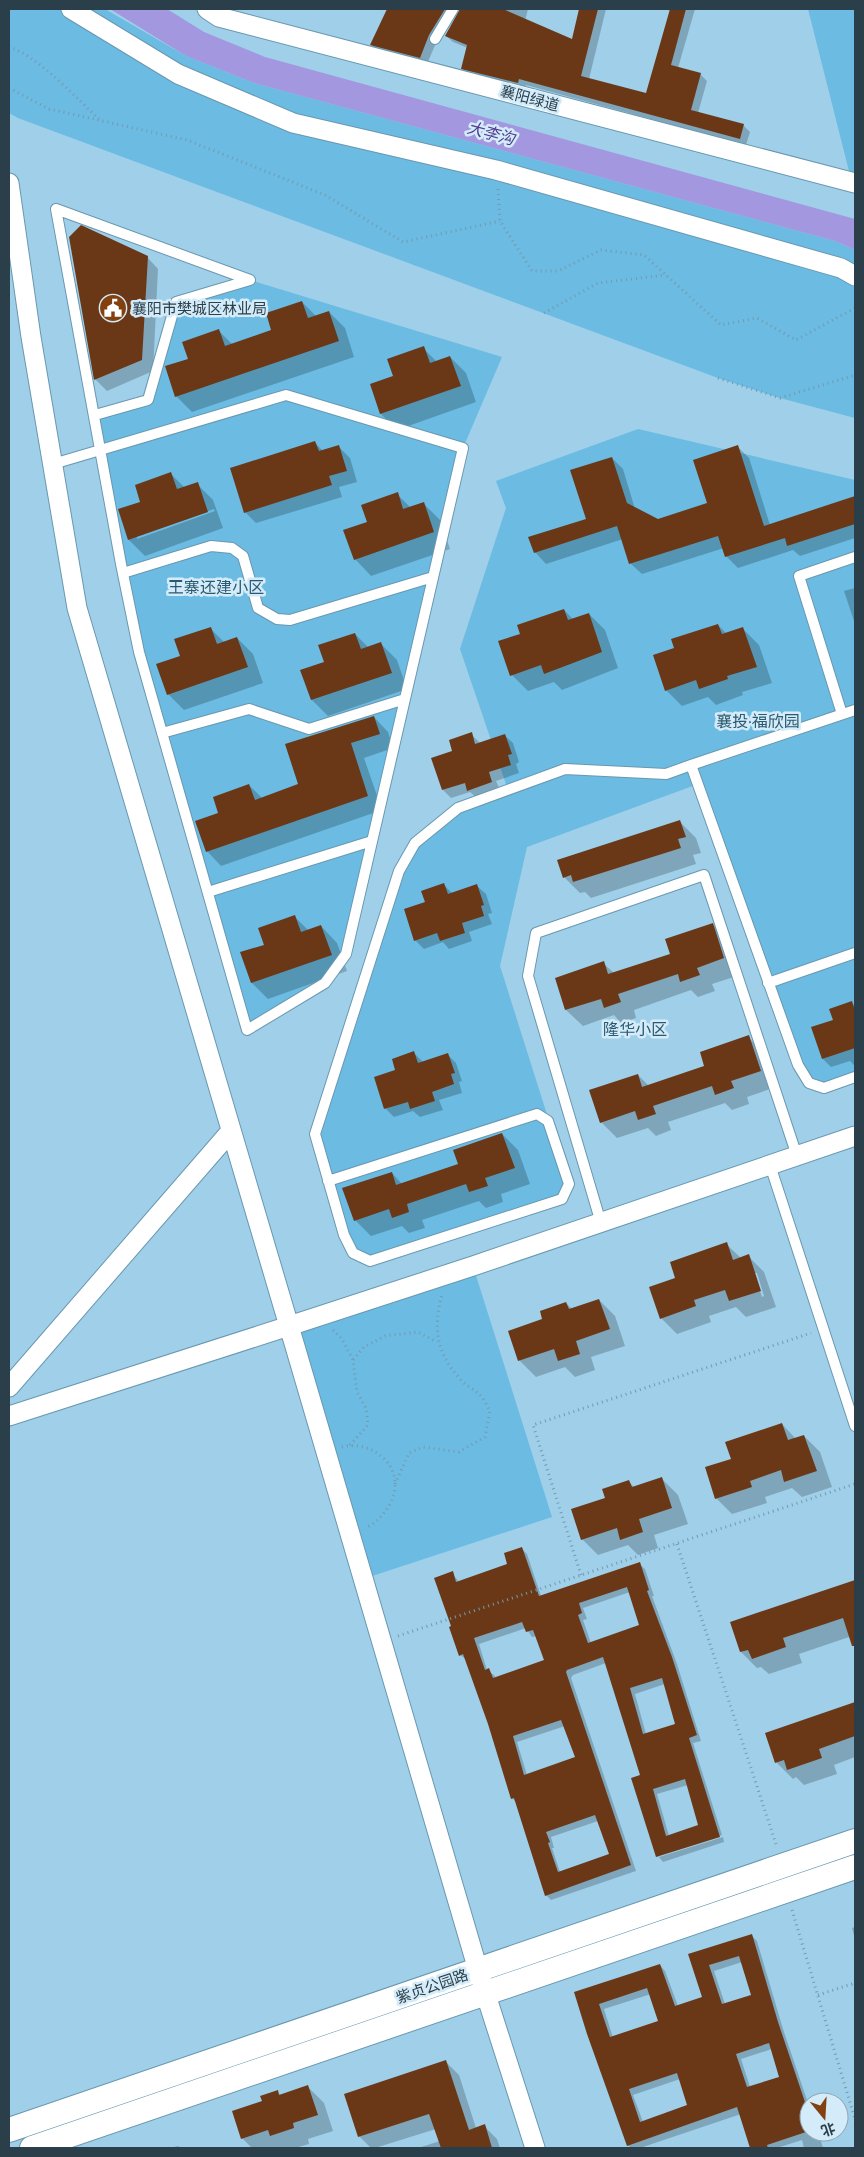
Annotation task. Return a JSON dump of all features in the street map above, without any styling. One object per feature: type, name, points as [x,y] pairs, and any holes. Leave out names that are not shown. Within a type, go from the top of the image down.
[{"type":"street","points":[[71,9],[178,74],[292,123],[496,170],[841,268],[855,276]]},
{"type":"street","name":"襄阳绿道","points":[[207,9],[219,16],[855,184]]},
{"type":"street","points":[[9,183],[77,608],[478,1970],[535,2148]]},
{"type":"street","points":[[9,1386],[231,1131]]},
{"type":"street","points":[[9,1416],[449,1274],[855,1136]]},
{"type":"street","name":"紫贞公园路","points":[[9,2130],[855,1841]]},
{"type":"street","name":"紫贞公园路","points":[[32,2148],[855,1867]]},
{"type":"lane","points":[[435,39],[453,9]]},
{"type":"lane","points":[[53,464],[102,450],[286,395],[463,448],[346,954],[324,984],[247,1030],[140,652],[123,572],[102,450],[95,415],[56,209],[250,280],[176,302],[148,400],[95,415]]},
{"type":"lane","points":[[123,572],[211,546],[232,548],[243,556],[258,608],[277,619],[290,620],[433,577]]},
{"type":"lane","points":[[842,714],[799,576],[855,557]]},
{"type":"lane","points":[[162,733],[249,709],[309,729],[405,699]]},
{"type":"lane","points":[[328,1181],[537,1114],[548,1121],[569,1184],[562,1198],[370,1261],[353,1254],[344,1235],[314,1134],[399,871],[415,843],[458,808],[565,770],[666,774],[855,710]]},
{"type":"lane","points":[[692,765],[798,1065],[809,1083],[824,1088],[855,1077]]},
{"type":"lane","points":[[208,892],[372,841]]},
{"type":"lane","points":[[601,1223],[528,976],[536,933],[704,875],[797,1156]]},
{"type":"lane","points":[[768,983],[855,953]]},
{"type":"lane","points":[[770,1165],[855,1426]]},
{"type":"path","points":[[9,47],[18,50],[58,80],[101,121]]},
{"type":"path","points":[[9,88],[49,109],[186,140],[325,195],[403,242],[500,221]]},
{"type":"path","points":[[496,170],[500,221],[532,271],[558,271],[601,250],[644,255],[721,325],[757,318],[796,340],[855,308]]},
{"type":"path","points":[[544,313],[598,283],[667,275]]},
{"type":"path","points":[[718,378],[780,398],[855,375]]},
{"type":"path","points":[[350,1534],[374,1524],[388,1508],[395,1484],[409,1453],[423,1447],[459,1452],[485,1437],[490,1411],[479,1394],[462,1382],[444,1360],[438,1342],[436,1316],[445,1281],[449,1274]]},
{"type":"path","points":[[313,1318],[325,1322],[342,1339],[353,1360],[357,1392],[366,1408],[368,1425],[350,1445]]},
{"type":"path","points":[[581,1575],[533,1425],[824,1329]]},
{"type":"path","points":[[353,1360],[364,1347],[385,1336],[418,1332],[438,1342]]},
{"type":"path","points":[[326,1451],[350,1445],[371,1449],[389,1464],[395,1484]]},
{"type":"path","points":[[382,1642],[855,1484]]},
{"type":"path","points":[[677,1544],[783,1866]]},
{"type":"path","points":[[786,1891],[855,2119]]},
{"type":"path","points":[[818,1995],[855,1983]]},
{"type":"shaded area","points":[[9,9],[105,9],[186,56],[254,83],[835,241],[855,250],[855,418],[780,398],[718,378],[18,118],[9,113]]},
{"type":"shaded area","points":[[808,9],[855,9],[855,183],[852,183]]},
{"type":"shaded area","points":[[250,280],[502,357],[463,448],[346,954],[325,983],[247,1030],[139,652],[95,415],[148,400],[176,302]]},
{"type":"shaded area","points":[[638,429],[855,480],[855,1077],[824,1088],[809,1083],[698,784],[527,847],[500,966],[569,1184],[562,1199],[370,1261],[353,1253],[315,1134],[399,871],[436,824],[508,790],[460,649],[506,508],[496,481]]},
{"type":"shaded area","points":[[473,1266],[552,1517],[363,1579],[289,1326]]},
{"type":"water","name":"大李沟","points":[[110,9],[167,9],[204,32],[265,57],[855,219],[855,250],[835,241],[254,83],[186,56]]},
{"type":"building","points":[[387,9],[445,9],[429,35],[420,58],[370,45]]},
{"type":"building","points":[[460,9],[503,9],[572,39],[579,9],[598,9],[581,76],[646,93],[670,9],[686,9],[671,65],[701,73],[691,110],[744,124],[740,139],[519,79],[518,83],[461,69],[467,45],[445,36]]},
{"type":"building","name":"襄阳市樊城区林业局","points":[[81,225],[148,256],[142,360],[94,380],[69,237]]},
{"type":"building","points":[[302,301],[308,318],[329,311],[339,341],[175,397],[165,366],[188,359],[182,342],[219,329],[225,346],[271,330],[266,313]]},
{"type":"building","points":[[424,346],[430,363],[450,356],[461,386],[380,414],[370,384],[393,376],[387,359]]},
{"type":"building","points":[[315,441],[319,451],[339,445],[347,471],[329,476],[332,485],[244,513],[230,468]]},
{"type":"building","points":[[738,445],[764,526],[855,496],[855,524],[787,546],[785,538],[725,557],[718,536],[629,564],[617,526],[534,553],[528,537],[586,519],[570,470],[612,457],[627,503],[658,519],[707,503],[693,460]]},
{"type":"building","points":[[171,472],[177,489],[198,482],[208,512],[128,540],[118,509],[140,502],[135,485]]},
{"type":"building","points":[[398,492],[403,509],[424,502],[434,532],[354,560],[343,530],[367,522],[361,505]]},
{"type":"building","points":[[564,609],[568,620],[589,613],[602,652],[544,674],[541,665],[510,676],[498,641],[520,634],[517,625]]},
{"type":"building","points":[[718,624],[722,634],[743,627],[757,667],[727,676],[728,679],[699,689],[696,680],[665,691],[653,655],[674,648],[671,639]]},
{"type":"building","points":[[211,627],[217,644],[237,637],[248,667],[167,695],[156,664],[180,656],[174,639]]},
{"type":"building","points":[[355,633],[361,649],[381,642],[392,673],[311,700],[300,670],[324,662],[318,645]]},
{"type":"building","points":[[374,716],[380,734],[351,743],[368,796],[206,852],[195,821],[218,813],[213,797],[249,784],[255,800],[298,784],[285,744]]},
{"type":"building","points":[[472,732],[475,744],[505,734],[512,754],[508,755],[511,765],[489,772],[492,782],[467,791],[465,783],[442,790],[431,758],[452,751],[449,740]]},
{"type":"building","points":[[680,820],[686,837],[678,839],[681,848],[573,882],[571,875],[563,878],[557,860]]},
{"type":"building","points":[[444,883],[448,894],[477,884],[484,905],[481,906],[484,916],[462,923],[465,933],[440,941],[437,933],[414,941],[404,909],[425,902],[421,891]]},
{"type":"building","points":[[295,915],[301,932],[321,925],[332,955],[251,983],[240,952],[264,945],[258,928]]},
{"type":"building","points":[[713,923],[724,958],[697,968],[700,975],[680,982],[678,974],[618,994],[621,1002],[604,1008],[601,999],[565,1010],[555,978],[604,961],[608,974],[670,954],[665,939]]},
{"type":"building","points":[[852,1001],[855,1011],[855,1048],[822,1059],[811,1027],[833,1020],[829,1009]]},
{"type":"building","points":[[749,1035],[761,1071],[731,1081],[734,1088],[715,1095],[712,1086],[653,1106],[656,1114],[638,1120],[635,1111],[600,1123],[589,1090],[638,1074],[642,1087],[704,1066],[700,1052]]},
{"type":"building","points":[[414,1051],[418,1063],[448,1053],[455,1073],[451,1074],[454,1084],[432,1092],[435,1101],[410,1109],[408,1102],[384,1109],[374,1077],[395,1070],[392,1059]]},
{"type":"building","points":[[502,1133],[515,1168],[485,1178],[488,1186],[469,1192],[466,1184],[407,1204],[409,1212],[392,1218],[389,1209],[354,1221],[342,1188],[392,1172],[396,1185],[458,1164],[453,1150]]},
{"type":"building","points":[[727,1242],[733,1260],[749,1254],[761,1291],[729,1301],[725,1290],[694,1300],[696,1306],[660,1319],[649,1287],[675,1278],[670,1262]]},
{"type":"building","points":[[599,1299],[610,1329],[576,1341],[580,1354],[558,1361],[554,1349],[518,1361],[508,1331],[542,1319],[540,1311],[566,1302],[569,1309]]},
{"type":"building","points":[[782,1423],[788,1440],[804,1435],[817,1471],[784,1482],[781,1470],[750,1481],[752,1487],[715,1499],[705,1467],[731,1459],[725,1442]]},
{"type":"building","points":[[662,1477],[672,1508],[639,1519],[643,1532],[620,1540],[617,1528],[581,1540],[571,1509],[605,1498],[602,1489],[629,1480],[632,1487]]},
{"type":"building","points":[[522,1547],[539,1596],[640,1562],[649,1590],[647,1591],[672,1657],[697,1735],[689,1738],[720,1837],[656,1857],[631,1778],[640,1775],[603,1657],[566,1672],[631,1865],[545,1896],[514,1798],[511,1799],[488,1724],[463,1654],[459,1656],[449,1627],[451,1626],[434,1578],[453,1571],[456,1582],[507,1564],[504,1553]],"holes":[[[627,1587],[639,1625],[588,1643],[578,1615],[582,1613],[579,1603]],[[522,1622],[526,1632],[533,1630],[544,1660],[493,1678],[489,1668],[485,1670],[474,1638]],[[662,1678],[675,1724],[643,1734],[630,1688]],[[561,1720],[575,1757],[524,1775],[513,1736]],[[685,1779],[698,1825],[666,1836],[653,1789]],[[595,1815],[609,1854],[558,1872],[548,1843],[550,1842],[546,1832]]]},
{"type":"building","points":[[855,1580],[855,1646],[852,1646],[843,1618],[783,1638],[786,1647],[752,1659],[748,1650],[740,1652],[730,1622]]},
{"type":"building","points":[[855,1702],[855,1736],[819,1749],[822,1758],[787,1770],[784,1760],[775,1763],[765,1733]]},
{"type":"building","points":[[752,1934],[778,2022],[802,2092],[799,2092],[799,2134],[767,2145],[768,2148],[750,2148],[737,2107],[627,2146],[574,1992],[660,1964],[675,2006],[702,1997],[688,1954]],"holes":[[[739,1956],[751,1995],[722,2004],[709,1965]],[[647,1988],[658,2021],[610,2037],[599,2004]],[[769,2043],[779,2077],[747,2087],[736,2054]],[[677,2073],[687,2105],[640,2122],[629,2089]]]},
{"type":"building","points":[[446,2060],[469,2130],[485,2124],[492,2148],[441,2148],[429,2114],[358,2137],[344,2094]]},
{"type":"building","points":[[308,2085],[318,2115],[293,2123],[294,2128],[270,2136],[268,2130],[241,2139],[232,2111],[262,2101],[260,2096],[278,2090],[279,2095]]},
{"type":"place","name":"襄阳市樊城区林业局","points":[[113,308]]},
{"type":"district","name":"王寨还建小区","points":[[216,587]]},
{"type":"district","name":"襄投·福欣园","points":[[758,721]]},
{"type":"district","name":"隆华小区","points":[[635,1029]]}]
